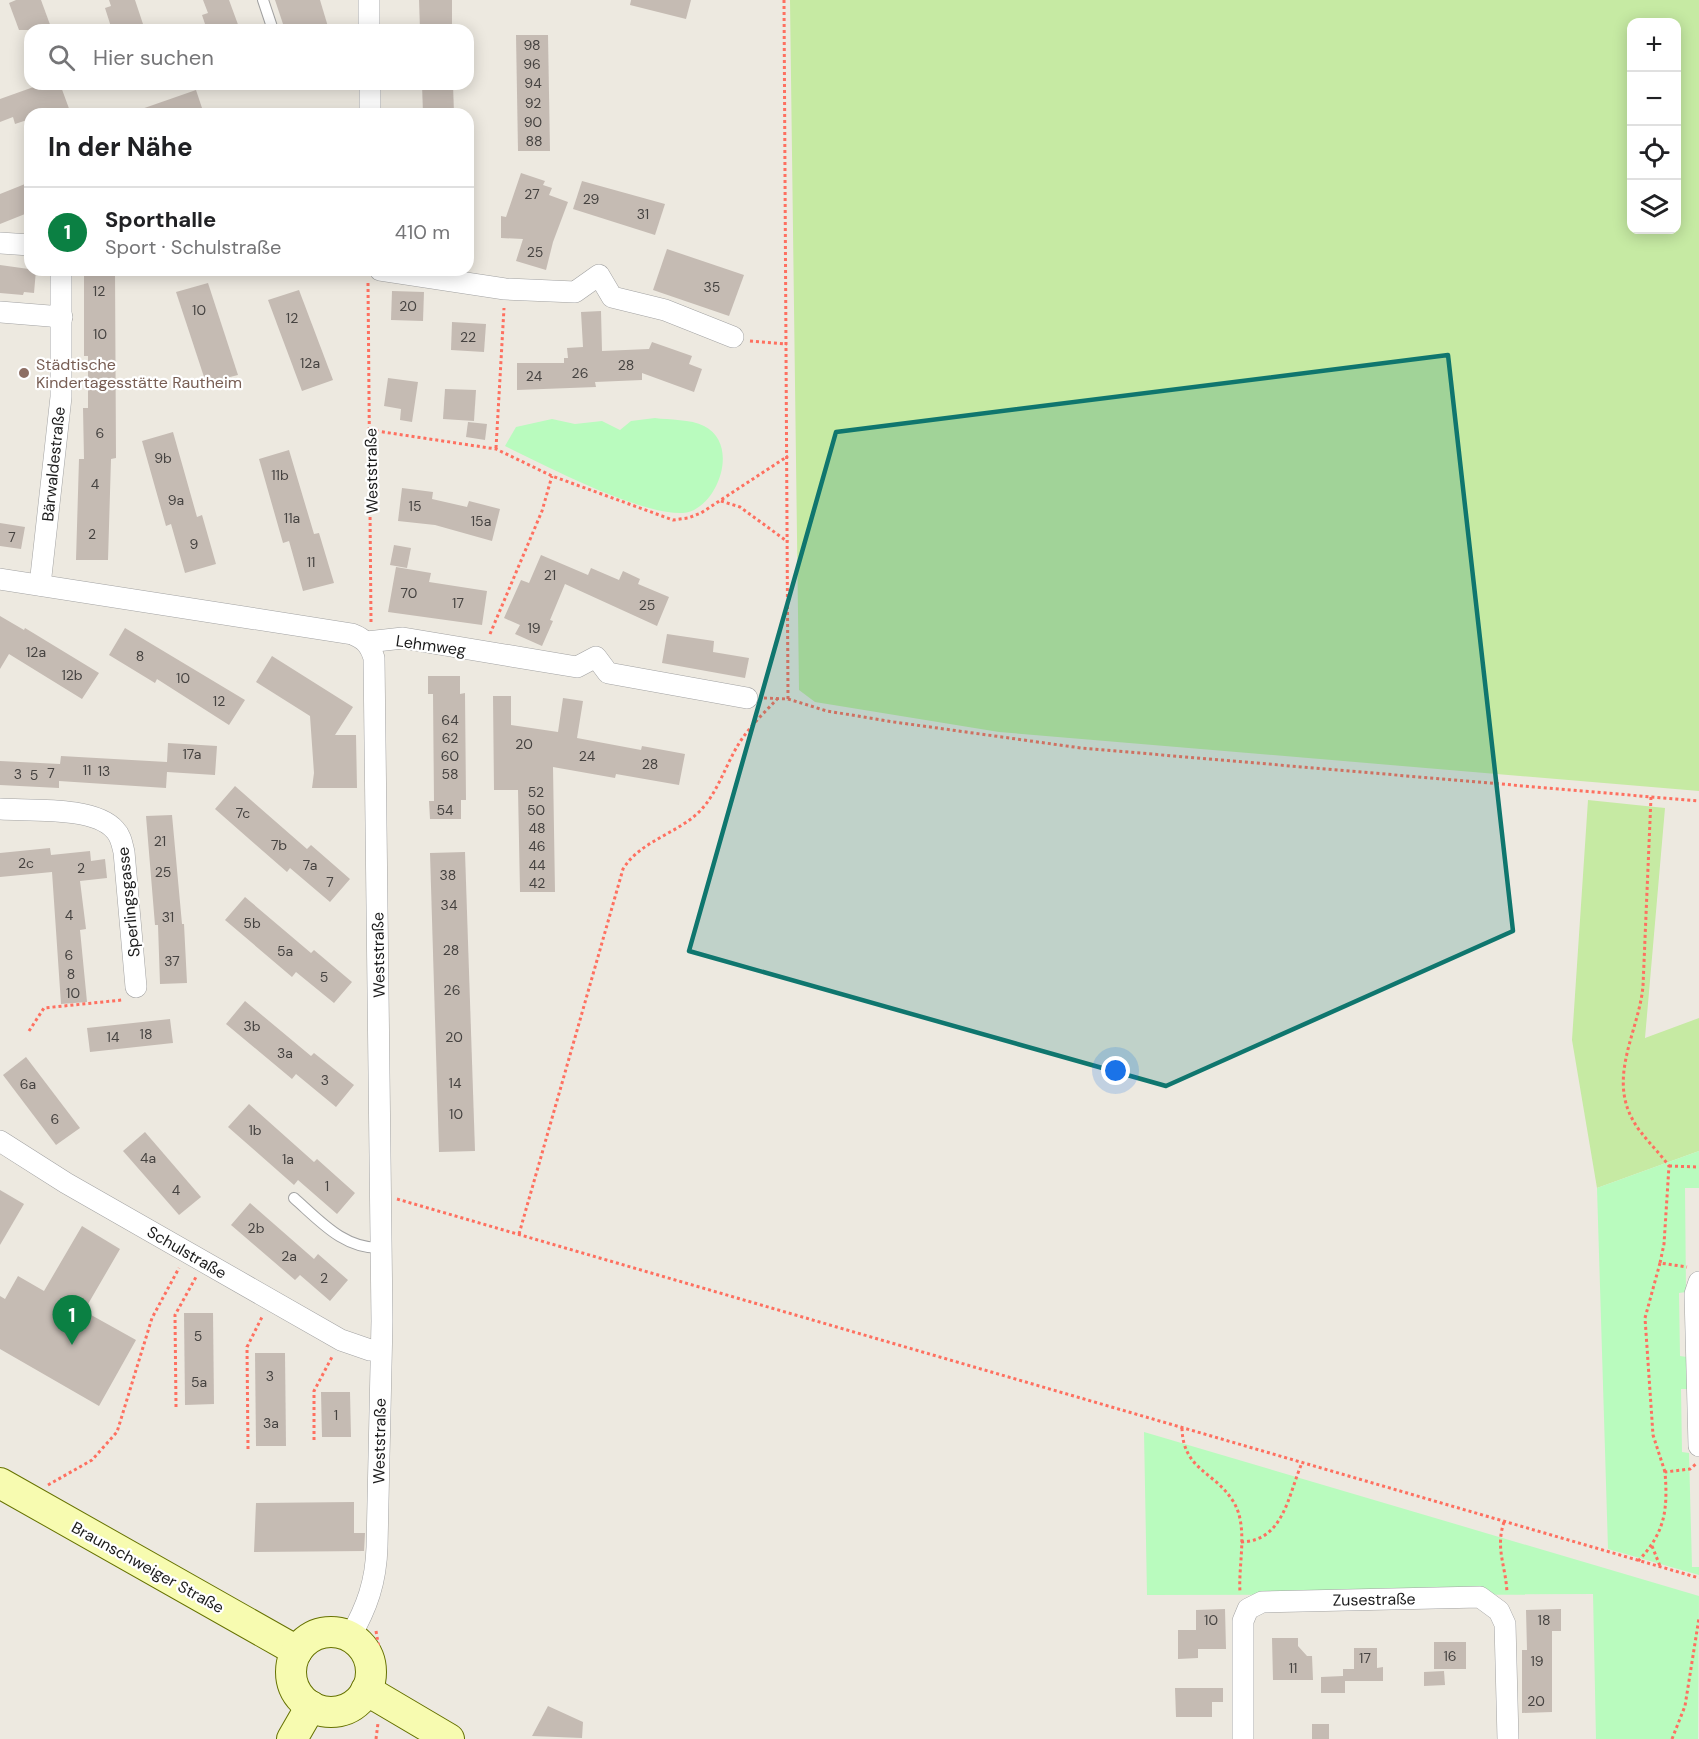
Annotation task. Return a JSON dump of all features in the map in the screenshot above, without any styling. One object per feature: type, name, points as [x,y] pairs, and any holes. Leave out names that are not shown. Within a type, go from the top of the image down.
[{"type":"street","points":[[369,0],[369,24]]},
{"type":"street","points":[[370,90],[370,108]]},
{"type":"street","points":[[0,243],[24,245]]},
{"type":"street","points":[[384,276],[505,288],[576,292],[599,275],[612,297],[665,310],[734,337]]},
{"type":"street","name":"Bärwaldestraße","points":[[40,585],[61,397],[61,276]]},
{"type":"street","points":[[0,312],[62,317]]},
{"type":"street","name":"Lehmweg","points":[[0,579],[352,634],[367,642],[403,638],[577,667],[596,657],[608,673],[747,698]]},
{"type":"street","name":"Weststraße","points":[[345,1627],[371,1595],[376,1575],[381,1198],[374,658],[367,642]]},
{"type":"street","name":"Sperlingsgasse","points":[[0,809],[78,814],[99,819],[114,828],[120,837],[124,852],[136,987]]},
{"type":"street","name":"Schulstraße","points":[[0,1141],[66,1183],[341,1340],[369,1350],[380,1350]]},
{"type":"street","points":[[1694,1275],[1699,1446]]},
{"type":"street","name":"Braunschweiger Straße","points":[[0,1483],[292,1648]]},
{"type":"street","name":"Zusestraße","points":[[1248,1609],[1262,1602],[1480,1597],[1499,1611]]},
{"type":"street","points":[[1243,1739],[1243,1621],[1248,1609]]},
{"type":"street","points":[[1499,1611],[1505,1624],[1508,1739]]},
{"type":"street","points":[[306,1712],[292,1681],[292,1648],[321,1634],[336,1632],[345,1627],[362,1647],[369,1660],[373,1695]]},
{"type":"street","points":[[306,1712],[342,1710],[373,1695]]},
{"type":"street","points":[[373,1695],[449,1739]]},
{"type":"street","points":[[292,1739],[306,1712]]},
{"type":"lane","points":[[263,0],[271,24]]},
{"type":"lane","points":[[294,1198],[334,1234],[364,1249],[381,1248]]},
{"type":"path","points":[[784,0],[789,699]]},
{"type":"path","name":"Weststraße","points":[[367,642],[371,622],[370,430],[374,276]]},
{"type":"path","points":[[496,448],[505,288]]},
{"type":"path","points":[[734,337],[757,343],[787,344]]},
{"type":"path","points":[[370,430],[496,448],[552,476],[673,520],[688,518],[721,501],[788,456]]},
{"type":"path","points":[[482,652],[542,511],[552,476]]},
{"type":"path","points":[[721,501],[740,507],[788,542]]},
{"type":"path","points":[[747,698],[789,699],[827,711],[1081,748],[1699,801]]},
{"type":"path","points":[[519,1234],[623,869],[635,853],[700,810],[712,795],[744,736],[778,698]]},
{"type":"path","points":[[1638,1561],[1652,1546],[1666,1514],[1665,1472],[1653,1436],[1645,1318],[1664,1244],[1669,1166],[1634,1122],[1624,1083],[1626,1054],[1642,1003],[1650,797]]},
{"type":"path","points":[[29,1031],[44,1008],[128,999],[136,987]]},
{"type":"path","points":[[1669,1166],[1699,1167]]},
{"type":"path","points":[[381,1198],[405,1199],[1699,1578]]},
{"type":"path","points":[[176,1407],[175,1315],[196,1258]]},
{"type":"path","points":[[26,1498],[92,1460],[117,1432],[152,1318],[196,1258]]},
{"type":"path","points":[[1660,1263],[1694,1275]]},
{"type":"path","points":[[248,1449],[247,1347],[270,1299]]},
{"type":"path","points":[[314,1440],[314,1391],[341,1340]]},
{"type":"path","points":[[1182,1428],[1186,1452],[1194,1464],[1233,1501],[1238,1513],[1241,1542],[1240,1590],[1242,1600],[1248,1609]]},
{"type":"path","points":[[1665,1472],[1690,1469],[1699,1461]]},
{"type":"path","points":[[1241,1542],[1259,1540],[1277,1524],[1303,1462]]},
{"type":"path","points":[[1499,1611],[1507,1593],[1499,1544],[1504,1522]]},
{"type":"path","points":[[1652,1546],[1662,1568]]},
{"type":"path","points":[[1672,1739],[1684,1706],[1699,1618]]},
{"type":"path","points":[[345,1627],[332,1622],[292,1648],[306,1712],[329,1723],[358,1715],[373,1695],[375,1637],[379,1624]]},
{"type":"path","points":[[376,1739],[378,1719]]},
{"type":"highlighted area","points":[[1448,355],[1513,931],[1166,1086],[689,951],[836,432]]},
{"type":"green space","points":[[790,0],[1699,0],[1699,791],[999,732],[815,702],[799,690]]},
{"type":"green space","points":[[655,418],[686,421],[704,426],[715,435],[721,447],[723,461],[720,476],[706,501],[695,509],[683,513],[665,512],[643,506],[593,488],[505,446],[516,427],[552,419],[575,424],[602,421],[620,430],[631,421]]},
{"type":"green space","points":[[1588,800],[1665,808],[1645,1038],[1699,1018],[1699,1151],[1597,1188],[1572,1040]]},
{"type":"green space","points":[[1699,1151],[1699,1188],[1685,1188],[1686,1292],[1679,1293],[1680,1356],[1687,1357],[1688,1389],[1681,1389],[1682,1452],[1689,1453],[1692,1567],[1699,1567],[1699,1575],[1608,1549],[1597,1188]]},
{"type":"green space","points":[[1144,1432],[1699,1596],[1698,1739],[1596,1739],[1593,1594],[1147,1595]]},
{"type":"building","points":[[16,0],[41,0],[50,24],[24,24],[24,30],[19,30],[9,3]]},
{"type":"building","points":[[109,0],[135,0],[143,24],[110,24],[105,8],[111,6]]},
{"type":"building","points":[[203,0],[229,0],[238,24],[205,24],[202,15],[208,13]]},
{"type":"building","points":[[275,0],[320,0],[327,24],[283,24]]},
{"type":"building","points":[[419,0],[452,0],[452,24],[420,24]]},
{"type":"building","points":[[631,0],[691,0],[686,19],[630,5]]},
{"type":"building","points":[[516,35],[548,35],[550,151],[518,151]]},
{"type":"building","points":[[25,90],[62,90],[69,108],[24,108],[24,121],[15,124],[13,117],[0,122],[0,99]]},
{"type":"building","points":[[196,90],[202,108],[144,108]]},
{"type":"building","points":[[422,90],[453,90],[454,108],[423,108]]},
{"type":"building","points":[[521,173],[545,181],[543,185],[552,188],[549,195],[568,202],[553,242],[546,270],[516,261],[523,239],[501,238],[501,216],[506,217]]},
{"type":"building","points":[[582,181],[665,204],[655,235],[573,209]]},
{"type":"building","points":[[24,184],[24,214],[0,224],[0,194]]},
{"type":"building","points":[[667,249],[744,275],[729,316],[653,290]]},
{"type":"building","points":[[0,265],[24,268],[24,276],[35,276],[34,293],[24,292],[23,295],[0,293]]},
{"type":"building","points":[[84,276],[115,276],[116,458],[111,459],[108,560],[76,560],[79,459],[84,459],[83,408],[88,408],[88,356],[84,356]]},
{"type":"building","points":[[208,283],[238,375],[206,383],[176,292]]},
{"type":"building","points":[[299,290],[333,380],[302,391],[268,300]]},
{"type":"building","points":[[392,291],[424,292],[423,321],[391,320]]},
{"type":"building","points":[[601,311],[602,351],[649,349],[652,342],[692,356],[689,364],[702,369],[694,392],[642,373],[642,380],[595,382],[596,387],[517,390],[517,363],[564,363],[564,358],[568,358],[567,348],[583,347],[581,312]]},
{"type":"building","points":[[452,322],[486,324],[484,352],[451,350]]},
{"type":"building","points":[[388,378],[418,382],[412,422],[400,420],[401,409],[384,406]]},
{"type":"building","points":[[445,389],[476,390],[474,421],[443,419]]},
{"type":"building","points":[[468,422],[487,424],[485,440],[466,437]]},
{"type":"building","points":[[173,432],[197,517],[202,515],[216,564],[185,573],[171,524],[166,526],[142,441]]},
{"type":"building","points":[[289,450],[314,534],[319,533],[334,583],[303,591],[289,541],[283,543],[259,459]]},
{"type":"building","points":[[402,488],[433,492],[432,499],[467,507],[469,501],[500,509],[492,541],[435,525],[398,521]]},
{"type":"building","points":[[0,523],[25,527],[21,549],[0,546]]},
{"type":"building","points":[[394,545],[411,548],[407,568],[390,565]]},
{"type":"building","points":[[541,555],[588,575],[591,568],[619,580],[623,571],[640,579],[638,584],[669,597],[657,626],[565,584],[542,646],[515,634],[520,625],[504,618],[521,580],[529,583]]},
{"type":"building","points":[[396,567],[431,573],[429,582],[487,591],[482,625],[388,612]]},
{"type":"building","points":[[0,616],[24,630],[25,628],[99,673],[82,699],[9,654],[0,669]]},
{"type":"building","points":[[125,628],[245,700],[229,725],[157,679],[155,683],[109,655]]},
{"type":"building","points":[[667,634],[714,641],[713,652],[749,658],[745,678],[662,663]]},
{"type":"building","points":[[272,656],[353,707],[335,735],[356,735],[357,788],[312,788],[314,773],[310,716],[256,682]]},
{"type":"building","points":[[428,676],[460,676],[460,694],[465,693],[466,800],[461,800],[461,819],[430,819],[429,801],[434,801],[433,694],[428,694]]},
{"type":"building","points":[[493,696],[511,696],[511,725],[558,732],[563,698],[583,701],[577,738],[641,750],[642,746],[685,754],[679,785],[616,774],[615,778],[553,767],[555,892],[520,892],[518,790],[494,790]]},
{"type":"building","points":[[168,743],[217,746],[215,775],[167,772],[166,788],[59,781],[59,788],[0,785],[0,761],[60,764],[61,756],[167,762]]},
{"type":"building","points":[[235,786],[307,849],[311,845],[350,879],[330,902],[290,868],[287,872],[215,809]]},
{"type":"building","points":[[172,815],[182,924],[184,924],[187,983],[160,984],[158,925],[155,925],[146,816]]},
{"type":"building","points":[[50,848],[51,855],[90,851],[91,861],[105,859],[107,878],[80,881],[86,929],[80,930],[87,1002],[61,1004],[52,872],[0,877],[0,853]]},
{"type":"building","points":[[465,852],[475,1151],[439,1152],[430,853]]},
{"type":"building","points":[[245,897],[311,953],[314,950],[352,982],[334,1003],[296,972],[292,977],[225,920]]},
{"type":"building","points":[[245,1001],[311,1056],[314,1053],[354,1085],[336,1107],[296,1074],[292,1079],[226,1024]]},
{"type":"building","points":[[170,1019],[173,1043],[90,1052],[87,1028]]},
{"type":"building","points":[[26,1057],[80,1128],[56,1145],[3,1075]]},
{"type":"building","points":[[249,1104],[314,1162],[317,1159],[355,1193],[337,1214],[298,1180],[294,1185],[228,1127]]},
{"type":"building","points":[[145,1132],[201,1197],[179,1215],[123,1151]]},
{"type":"building","points":[[0,1190],[24,1204],[0,1245]]},
{"type":"building","points":[[250,1203],[314,1259],[318,1254],[348,1280],[330,1301],[300,1275],[295,1280],[231,1225]]},
{"type":"building","points":[[82,1226],[120,1249],[84,1311],[136,1340],[99,1406],[0,1349],[0,1296],[5,1299],[18,1276],[44,1291]]},
{"type":"building","points":[[184,1313],[213,1313],[214,1404],[185,1405]]},
{"type":"building","points":[[255,1353],[285,1353],[286,1446],[256,1446]]},
{"type":"building","points":[[321,1392],[350,1392],[351,1437],[322,1437]]},
{"type":"building","points":[[354,1502],[354,1533],[365,1533],[364,1551],[254,1552],[256,1503]]},
{"type":"building","points":[[1225,1609],[1226,1649],[1198,1649],[1198,1658],[1178,1659],[1178,1630],[1196,1630],[1196,1610]]},
{"type":"building","points":[[1561,1609],[1561,1631],[1552,1631],[1552,1712],[1522,1713],[1522,1650],[1527,1650],[1526,1610]]},
{"type":"building","points":[[1272,1638],[1298,1638],[1298,1646],[1307,1656],[1312,1656],[1313,1680],[1273,1680]]},
{"type":"building","points":[[1434,1642],[1466,1642],[1466,1669],[1434,1669]]},
{"type":"building","points":[[1354,1648],[1377,1648],[1377,1668],[1383,1667],[1383,1681],[1345,1681],[1345,1693],[1321,1693],[1321,1677],[1343,1676],[1343,1669],[1354,1669]]},
{"type":"building","points":[[1444,1671],[1445,1685],[1424,1686],[1424,1672]]},
{"type":"building","points":[[1175,1688],[1223,1688],[1223,1702],[1212,1702],[1212,1717],[1176,1717]]},
{"type":"building","points":[[548,1706],[583,1722],[582,1738],[532,1736]]},
{"type":"building","points":[[1312,1724],[1329,1724],[1329,1739],[1312,1739]]},
{"type":"place","name":"Städtische Kindertagesstätte Rautheim","points":[[24,373]]},
{"type":"place","name":"Sporthalle","points":[[72,1345]]}]
